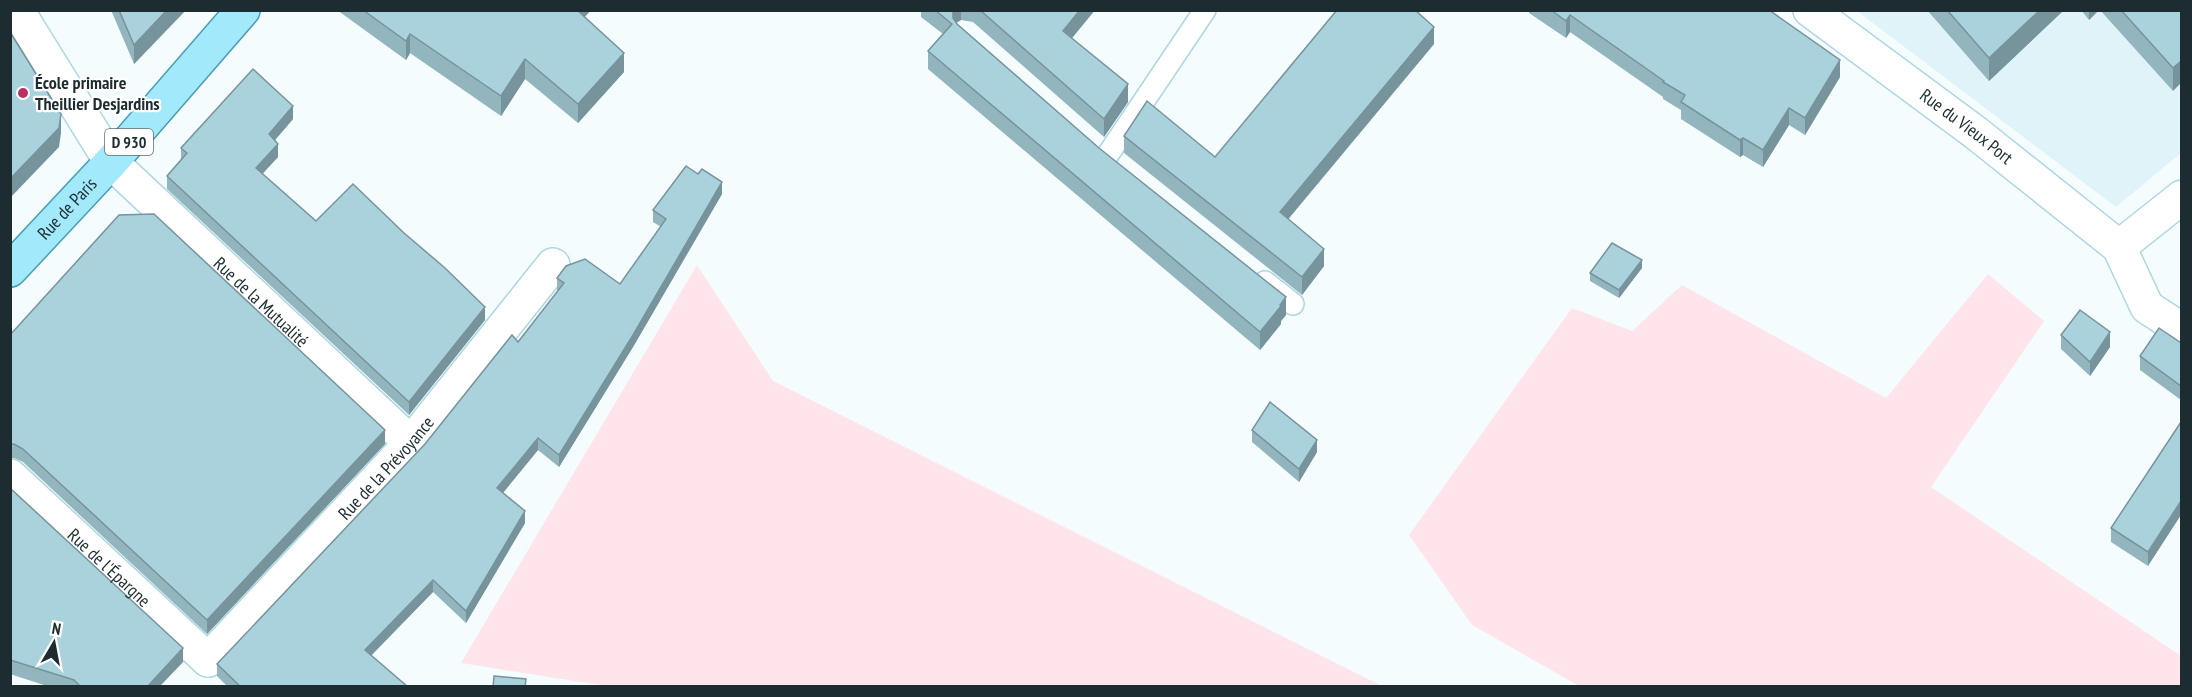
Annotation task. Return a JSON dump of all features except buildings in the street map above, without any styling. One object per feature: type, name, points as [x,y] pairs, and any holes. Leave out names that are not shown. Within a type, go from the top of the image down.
[{"type":"main road","name":"Rue de Paris","points":[[10,270],[111,162],[243,10]]},
{"type":"street","name":"Rue de la Mutualité","points":[[17,10],[111,162],[411,442]]},
{"type":"street","name":"Rue du Vieux Port","points":[[1810,10],[1976,133],[2119,247]]},
{"type":"street","points":[[2176,208],[2119,247],[2147,307],[2181,330]]},
{"type":"street","name":"Rue de la Prévoyance","points":[[206,673],[411,442],[553,265]]},
{"type":"street","name":"Rue de l'Épargne","points":[[10,476],[206,673]]},
{"type":"lane","points":[[1107,156],[1205,10]]},
{"type":"lane","points":[[1089,141],[1125,171]]},
{"type":"lane","points":[[1246,267],[1293,304]]},
{"type":"shaded area","points":[[1857,11],[2181,11],[2181,153],[2116,207]]},
{"type":"shaded area","points":[[697,265],[773,381],[1382,686],[606,686],[461,663]]},
{"type":"shaded area","points":[[1988,274],[2044,321],[1931,487],[2181,656],[2181,686],[1579,686],[1472,625],[1409,535],[1572,308],[1632,331],[1682,285],[1886,398]]},
{"type":"place","name":"École primaire Theillier Desjardins","points":[[23,93]]}]
